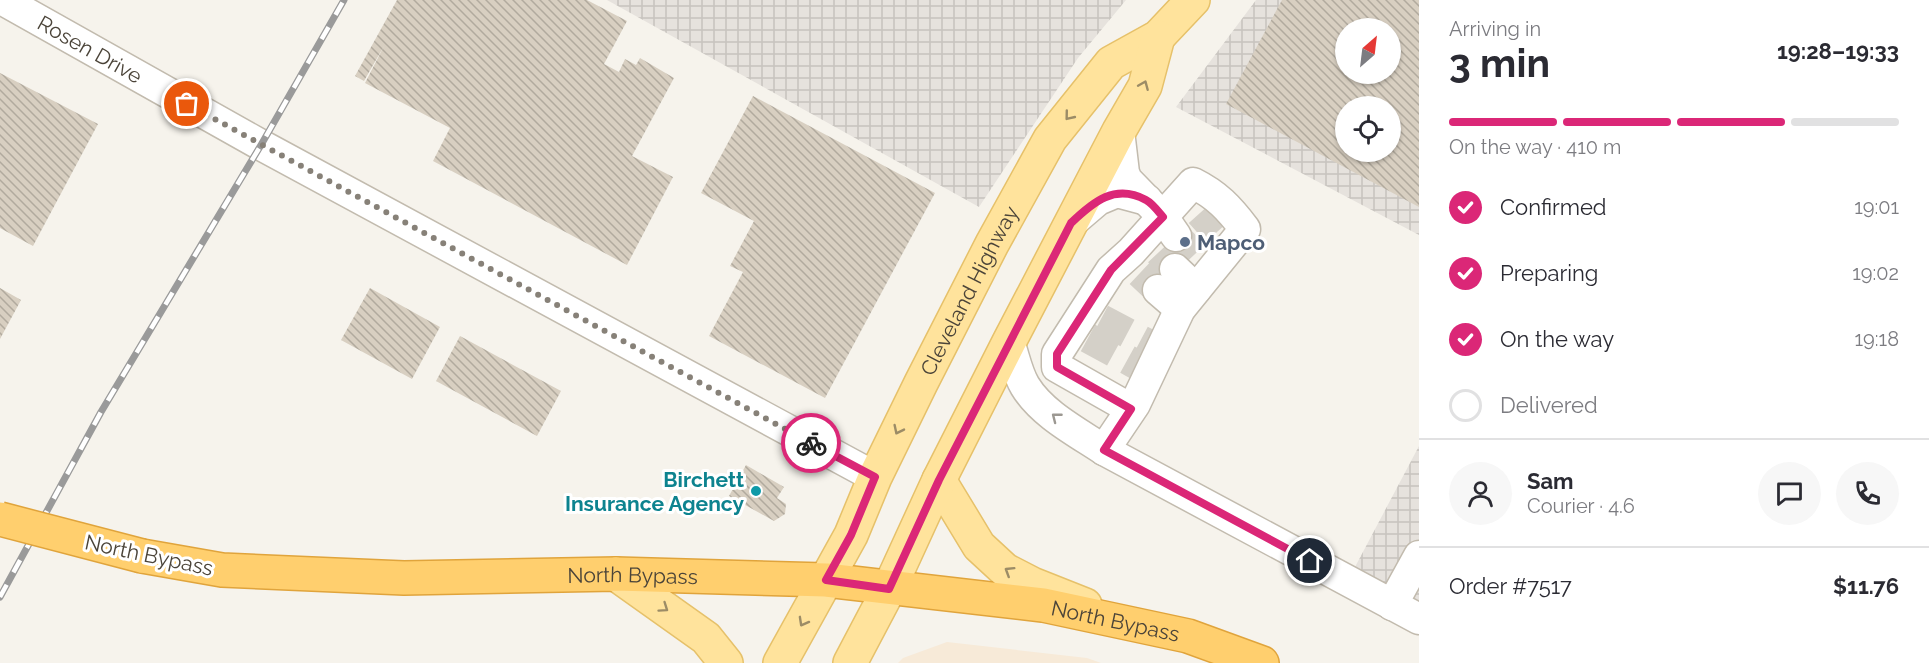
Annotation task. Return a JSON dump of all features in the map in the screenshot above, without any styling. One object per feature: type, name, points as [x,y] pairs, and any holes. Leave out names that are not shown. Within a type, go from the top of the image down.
[{"type":"highway","name":"North Bypass","points":[[0,519],[142,556],[222,570],[405,578],[616,574],[826,580],[889,589],[946,593],[1043,605],[1188,636],[1262,663]]},
{"type":"main road","name":"Cleveland Highway","points":[[780,663],[851,535],[875,477],[992,244],[1050,139],[1112,63],[1158,37],[1193,0]]},
{"type":"main road","name":"Cleveland Highway","points":[[849,663],[889,589],[939,480],[1009,342],[1119,131],[1145,86],[1158,37]]},
{"type":"main road","points":[[939,480],[979,546],[1005,570],[1032,584],[1140,626]]},
{"type":"main road","points":[[616,574],[706,638],[726,663]]},
{"type":"street","name":"Rosen Drive","points":[[3,0],[261,146],[875,477]]},
{"type":"street","points":[[1119,131],[1124,173],[1127,180],[1180,246]]},
{"type":"street","points":[[1071,223],[1087,207],[1117,192],[1180,246]]},
{"type":"street","points":[[1131,409],[1057,367],[1057,354],[1086,324],[1111,270],[1180,246]]},
{"type":"street","points":[[1104,450],[1131,409],[1150,358],[1180,246]]},
{"type":"street","points":[[1009,342],[1024,385],[1040,405],[1104,450],[1419,619]]},
{"type":"street","points":[[1392,605],[1419,556]]},
{"type":"shaded area","points":[[607,0],[1126,0],[1078,58],[979,207]]},
{"type":"shaded area","points":[[1256,0],[1419,0],[1419,235],[1176,107]]},
{"type":"shaded area","points":[[1419,446],[1419,601],[1355,567]]},
{"type":"shaded area","points":[[947,642],[1087,658],[1101,663],[898,663],[903,658]]},
{"type":"building","points":[[397,0],[587,0],[627,21],[604,64],[619,72],[625,59],[636,65],[640,58],[674,78],[632,156],[673,177],[627,265],[433,161],[450,128],[365,83],[384,46],[364,81],[355,76]]},
{"type":"building","points":[[1282,0],[1419,0],[1419,207],[1226,104]]},
{"type":"building","points":[[0,73],[98,124],[33,246],[0,228]]},
{"type":"building","points":[[753,96],[935,193],[825,398],[709,336],[743,272],[730,266],[754,221],[701,193]]},
{"type":"building","points":[[0,288],[21,300],[0,339]]},
{"type":"building","points":[[370,288],[440,327],[412,379],[341,340]]},
{"type":"building","points":[[460,336],[561,391],[537,436],[436,381]]},
{"type":"building","name":"Birchett Insurance Agency","points":[[746,465],[784,487],[777,498],[786,504],[785,514],[774,521],[729,496]]},
{"type":"tunnel","points":[[1200,213],[1217,232]]},
{"type":"tunnel","points":[[1176,236],[1194,255]]},
{"type":"tunnel","points":[[1159,252],[1175,269]]},
{"type":"tunnel","points":[[1140,273],[1158,290]]},
{"type":"tunnel","points":[[1101,319],[1150,345]]},
{"type":"tunnel","points":[[1088,338],[1139,366]]},
{"type":"railway","points":[[0,597],[101,412],[261,145],[344,0]]},
{"type":"way so far","points":[[187,104],[811,443]]},
{"type":"place","name":"Mapco","points":[[1185,242]]},
{"type":"place","name":"Birchett Insurance Agency","points":[[756,491]]},
{"type":"route","points":[[811,443],[875,477],[851,535],[826,580],[889,589],[939,480],[1071,223],[1087,207],[1117,192],[1147,200],[1163,217],[1111,270],[1057,354],[1057,367],[1131,409],[1104,450],[1310,561]]}]
